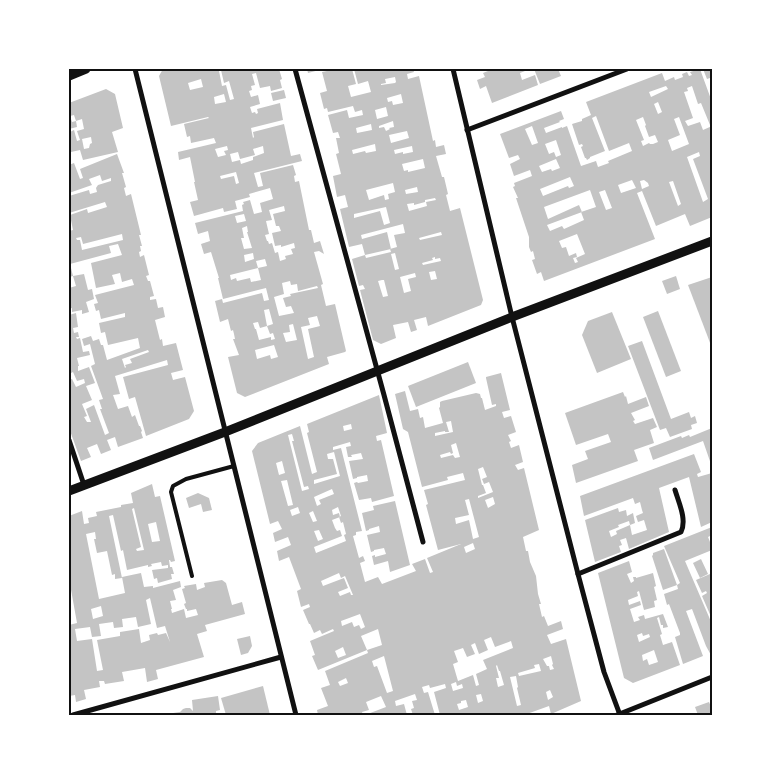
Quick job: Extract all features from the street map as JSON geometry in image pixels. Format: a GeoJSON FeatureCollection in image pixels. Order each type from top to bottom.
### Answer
{"type":"FeatureCollection","features":[{"type":"Feature","properties":{"kind":"street"},"geometry":{"type":"LineString","coordinates":[[69,76],[86,69]]}},
{"type":"Feature","properties":{"kind":"street"},"geometry":{"type":"LineString","coordinates":[[135,69],[296,715]]}},
{"type":"Feature","properties":{"kind":"street"},"geometry":{"type":"LineString","coordinates":[[295,69],[423,542]]}},
{"type":"Feature","properties":{"kind":"street"},"geometry":{"type":"LineString","coordinates":[[453,69],[512,317],[578,574],[604,672],[619,715],[712,677]]}},
{"type":"Feature","properties":{"kind":"street"},"geometry":{"type":"LineString","coordinates":[[467,130],[627,69]]}},
{"type":"Feature","properties":{"kind":"street"},"geometry":{"type":"LineString","coordinates":[[69,491],[225,432],[512,317],[712,241]]}},
{"type":"Feature","properties":{"kind":"street"},"geometry":{"type":"LineString","coordinates":[[69,440],[84,486]]}},
{"type":"Feature","properties":{"kind":"street"},"geometry":{"type":"LineString","coordinates":[[578,574],[681,532],[683,528],[682,516],[675,490]]}},
{"type":"Feature","properties":{"kind":"street"},"geometry":{"type":"LineString","coordinates":[[73,715],[281,657]]}},
{"type":"Feature","properties":{"kind":"lane"},"geometry":{"type":"LineString","coordinates":[[192,576],[171,492],[173,486],[186,479],[234,466]]}},
{"type":"Feature","properties":{"kind":"building"},"geometry":{"type":"Polygon","coordinates":[[[163,69],[279,69],[282,88],[271,91],[270,86],[260,88],[256,73],[252,74],[255,85],[251,86],[252,90],[249,91],[251,97],[258,95],[260,104],[250,107],[252,113],[255,112],[256,114],[258,113],[257,109],[280,103],[283,120],[251,128],[253,138],[253,132],[284,124],[291,156],[300,154],[302,161],[254,173],[258,187],[263,186],[260,173],[293,165],[296,175],[294,176],[295,182],[299,181],[309,230],[311,230],[314,243],[320,241],[324,254],[319,251],[314,252],[323,284],[321,285],[326,306],[335,304],[346,351],[327,357],[329,364],[245,397],[237,393],[228,357],[239,355],[233,339],[235,339],[234,334],[233,330],[231,331],[228,319],[220,322],[215,301],[222,299],[223,303],[262,293],[264,301],[269,300],[266,288],[223,299],[211,252],[204,254],[201,244],[210,241],[208,231],[198,234],[195,223],[243,211],[243,202],[250,200],[254,214],[262,212],[260,203],[273,199],[270,188],[249,194],[250,197],[235,201],[237,209],[224,212],[223,208],[194,216],[190,202],[198,200],[190,157],[179,160],[178,152],[216,143],[214,138],[191,143],[190,136],[187,137],[184,124],[208,117],[171,126],[159,76],[163,69]],[[221,70],[219,71],[222,86],[226,85],[230,100],[234,99],[229,81],[224,83],[221,70]],[[201,79],[188,83],[190,90],[203,87],[201,79]],[[224,94],[214,97],[215,104],[226,102],[224,94]],[[227,146],[215,149],[218,157],[226,155],[224,151],[228,150],[227,146]],[[263,146],[253,149],[255,155],[240,159],[238,152],[230,154],[232,162],[240,160],[241,164],[253,160],[253,157],[264,153],[263,146]],[[236,172],[220,176],[221,179],[234,176],[236,184],[239,183],[236,172]],[[284,206],[269,210],[272,220],[266,221],[269,234],[265,235],[267,241],[269,244],[272,243],[275,253],[278,252],[280,261],[286,259],[285,256],[293,254],[291,249],[295,248],[294,243],[281,247],[281,245],[275,246],[272,233],[281,231],[279,226],[276,226],[273,214],[285,211],[284,206]],[[244,214],[235,216],[237,223],[246,221],[244,214]],[[247,226],[242,228],[244,238],[241,238],[244,249],[252,248],[247,226]],[[253,253],[244,255],[245,262],[254,259],[253,253]],[[265,259],[256,261],[258,268],[267,266],[265,259]],[[258,268],[230,275],[231,280],[236,278],[237,281],[250,278],[251,282],[261,280],[258,268]],[[290,281],[282,283],[284,294],[274,297],[279,316],[294,313],[291,306],[286,307],[283,298],[291,296],[290,294],[318,288],[317,286],[298,291],[297,284],[291,285],[290,281]],[[269,309],[264,310],[267,326],[273,324],[269,309]],[[317,316],[308,318],[310,325],[301,327],[308,359],[314,357],[308,329],[320,326],[317,316]],[[258,322],[253,323],[259,340],[271,337],[271,340],[275,339],[273,333],[270,334],[267,326],[260,328],[258,322]],[[293,324],[289,325],[290,332],[283,333],[286,342],[297,340],[293,324]],[[274,345],[255,350],[257,359],[270,355],[271,359],[278,357],[274,345]]]}},
{"type":"Feature","properties":{"kind":"building"},"geometry":{"type":"Polygon","coordinates":[[[307,69],[323,69],[308,73],[307,69]]]}},
{"type":"Feature","properties":{"kind":"building"},"geometry":{"type":"Polygon","coordinates":[[[352,69],[356,84],[348,86],[351,97],[371,92],[368,81],[358,84],[354,69],[368,69],[369,71],[413,69],[414,72],[407,74],[408,79],[419,76],[433,141],[435,140],[436,147],[444,145],[446,154],[436,156],[442,177],[444,177],[450,211],[460,208],[483,300],[481,305],[428,326],[426,317],[414,320],[417,330],[411,332],[408,322],[393,325],[396,338],[381,344],[373,340],[360,290],[365,289],[363,285],[359,286],[352,259],[365,255],[362,244],[349,247],[340,209],[348,207],[345,195],[337,197],[333,176],[341,174],[336,154],[339,153],[336,138],[340,138],[338,132],[333,133],[328,115],[347,110],[349,118],[363,115],[362,110],[355,112],[353,106],[328,112],[327,108],[324,109],[320,93],[327,91],[322,72],[352,69]],[[395,77],[385,79],[386,83],[381,84],[395,83],[395,77]],[[401,94],[387,98],[388,102],[392,101],[393,105],[403,103],[401,94]],[[386,107],[375,110],[377,119],[388,116],[386,107]],[[393,121],[379,126],[379,128],[384,127],[386,131],[394,127],[393,121]],[[371,124],[356,128],[357,133],[372,130],[371,124]],[[407,131],[389,135],[391,143],[409,138],[407,131]],[[375,144],[352,150],[353,154],[365,151],[366,153],[376,151],[375,144]],[[412,146],[394,150],[395,154],[403,152],[403,154],[413,152],[412,146]],[[423,159],[402,164],[404,171],[408,170],[408,172],[425,168],[423,159]],[[393,183],[366,190],[369,200],[384,195],[385,200],[389,199],[388,194],[395,192],[393,183]],[[417,187],[405,190],[406,194],[418,192],[417,187]],[[435,198],[425,200],[425,202],[414,205],[414,203],[407,204],[409,211],[427,206],[426,202],[436,200],[435,198]],[[386,207],[354,214],[354,218],[380,211],[384,225],[390,223],[386,207]],[[403,224],[361,235],[362,239],[387,232],[391,249],[397,247],[394,235],[405,233],[403,224]],[[441,232],[419,238],[420,240],[442,235],[441,232]],[[390,249],[365,255],[366,258],[391,252],[390,249]],[[395,253],[391,254],[395,270],[399,269],[395,253]],[[435,257],[432,258],[433,260],[422,263],[423,265],[441,261],[440,258],[435,259],[435,257]],[[435,271],[429,272],[431,280],[437,279],[435,271]],[[415,273],[400,277],[404,293],[411,291],[408,279],[416,277],[415,273]],[[384,280],[378,281],[383,297],[388,296],[384,280]]]}},
{"type":"Feature","properties":{"kind":"building"},"geometry":{"type":"Polygon","coordinates":[[[493,69],[530,69],[520,73],[522,80],[535,75],[538,85],[492,103],[486,86],[480,89],[477,80],[485,77],[483,73],[493,69]]]}},
{"type":"Feature","properties":{"kind":"building"},"geometry":{"type":"Polygon","coordinates":[[[534,69],[558,69],[561,76],[540,84],[534,69]]]}},
{"type":"Feature","properties":{"kind":"building"},"geometry":{"type":"Polygon","coordinates":[[[700,69],[712,102],[712,124],[710,125],[701,103],[698,104],[692,86],[687,88],[688,91],[684,92],[693,118],[685,121],[688,126],[700,122],[703,130],[712,126],[712,217],[690,226],[685,214],[656,226],[642,191],[637,193],[655,239],[544,281],[541,272],[537,274],[532,260],[535,259],[533,251],[531,252],[529,247],[529,237],[513,187],[515,186],[514,183],[532,176],[530,170],[514,176],[510,164],[520,159],[518,155],[509,158],[500,134],[561,111],[564,119],[544,128],[546,133],[567,126],[581,166],[596,161],[598,167],[632,151],[629,143],[609,151],[596,116],[592,118],[605,151],[587,160],[585,158],[581,147],[583,146],[582,144],[579,145],[572,124],[582,121],[582,119],[591,115],[586,102],[662,73],[665,81],[674,77],[675,80],[683,77],[682,74],[687,72],[689,76],[692,75],[690,72],[700,69]],[[666,86],[649,92],[651,97],[668,89],[666,86]],[[658,102],[654,104],[658,114],[662,112],[658,102]],[[643,117],[636,120],[644,140],[641,141],[643,146],[658,142],[655,135],[649,137],[643,117]],[[679,117],[674,119],[680,135],[668,140],[672,151],[689,144],[679,117]],[[532,126],[525,129],[532,145],[538,143],[532,126]],[[556,140],[545,144],[549,154],[554,152],[556,157],[561,155],[556,140]],[[699,152],[687,157],[703,202],[708,199],[693,159],[700,156],[699,152]],[[556,159],[539,166],[542,172],[551,169],[552,171],[560,168],[556,159]],[[570,177],[540,189],[543,196],[568,186],[569,188],[574,186],[570,177]],[[632,180],[618,185],[621,193],[636,188],[632,180]],[[644,180],[640,181],[642,189],[649,186],[644,180]],[[673,181],[669,182],[678,206],[681,204],[673,181]],[[590,190],[544,207],[548,219],[579,205],[582,212],[596,207],[590,190]],[[605,190],[599,192],[606,210],[612,208],[605,190]],[[581,212],[547,225],[550,231],[562,226],[564,229],[584,220],[581,212]],[[577,234],[559,241],[562,248],[566,247],[569,256],[576,253],[577,257],[573,258],[575,263],[578,262],[576,258],[585,254],[577,234]]]}},
{"type":"Feature","properties":{"kind":"building"},"geometry":{"type":"Polygon","coordinates":[[[703,69],[712,69],[712,85],[710,78],[707,79],[703,69]]]}},
{"type":"Feature","properties":{"kind":"building"},"geometry":{"type":"Polygon","coordinates":[[[106,89],[115,94],[123,128],[112,132],[118,152],[83,160],[80,150],[71,152],[69,146],[69,129],[69,103],[106,89]],[[74,115],[70,116],[72,122],[76,121],[74,115]],[[82,119],[76,121],[77,127],[69,129],[70,132],[74,130],[77,141],[80,140],[77,131],[84,129],[82,119]],[[91,137],[82,139],[84,149],[89,148],[92,143],[91,137]]]}},
{"type":"Feature","properties":{"kind":"building"},"geometry":{"type":"Polygon","coordinates":[[[284,90],[286,98],[273,101],[271,93],[284,90]]]}},
{"type":"Feature","properties":{"kind":"building"},"geometry":{"type":"Polygon","coordinates":[[[117,154],[124,173],[122,173],[126,187],[124,188],[126,196],[131,194],[141,235],[139,235],[142,246],[140,246],[140,257],[144,255],[149,275],[146,276],[148,281],[150,281],[154,296],[150,297],[150,300],[156,299],[158,308],[163,307],[165,317],[155,320],[160,340],[162,339],[163,346],[176,343],[183,370],[171,373],[173,380],[185,377],[194,411],[189,419],[146,436],[135,397],[129,399],[123,377],[168,365],[167,360],[115,376],[120,394],[113,395],[118,409],[128,406],[132,417],[135,415],[143,438],[118,447],[115,437],[107,440],[111,450],[101,454],[97,444],[87,448],[91,457],[81,461],[69,428],[69,380],[72,379],[76,387],[85,383],[84,379],[77,381],[73,372],[69,374],[69,315],[76,313],[78,327],[73,328],[74,333],[78,332],[79,337],[76,337],[77,339],[80,338],[83,352],[89,351],[90,355],[77,358],[78,371],[89,367],[95,383],[86,386],[92,400],[82,404],[87,416],[84,417],[87,422],[91,422],[86,409],[94,405],[105,435],[109,433],[100,409],[102,409],[99,400],[103,399],[91,366],[95,364],[90,344],[84,346],[82,339],[91,336],[93,341],[99,339],[101,345],[103,345],[107,360],[140,348],[138,338],[108,345],[105,332],[101,333],[99,323],[125,317],[125,313],[101,319],[99,310],[96,311],[94,304],[98,303],[95,295],[134,285],[132,279],[122,282],[120,273],[112,275],[115,284],[96,288],[91,263],[122,255],[118,244],[109,246],[111,253],[70,264],[73,276],[69,277],[69,231],[73,230],[70,215],[87,209],[88,213],[107,207],[105,202],[69,213],[69,196],[89,190],[90,194],[97,192],[96,188],[98,185],[111,181],[111,178],[102,181],[100,175],[89,179],[92,185],[69,193],[69,165],[74,163],[80,179],[83,178],[80,169],[117,154]],[[122,234],[83,244],[81,237],[76,238],[80,240],[82,250],[123,240],[122,234]],[[148,350],[122,359],[125,368],[125,365],[132,363],[130,359],[149,352],[148,350]]]}},
{"type":"Feature","properties":{"kind":"building"},"geometry":{"type":"Polygon","coordinates":[[[84,274],[88,290],[92,289],[94,299],[86,302],[89,312],[82,314],[82,310],[72,312],[72,308],[69,309],[69,288],[76,286],[73,276],[84,274]]]}},
{"type":"Feature","properties":{"kind":"building"},"geometry":{"type":"Polygon","coordinates":[[[676,276],[680,289],[667,294],[662,281],[676,276]]]}},
{"type":"Feature","properties":{"kind":"building"},"geometry":{"type":"Polygon","coordinates":[[[712,277],[712,348],[688,285],[712,277]]]}},
{"type":"Feature","properties":{"kind":"building"},"geometry":{"type":"Polygon","coordinates":[[[658,311],[681,371],[666,377],[643,317],[658,311]]]}},
{"type":"Feature","properties":{"kind":"building"},"geometry":{"type":"Polygon","coordinates":[[[612,312],[631,359],[597,373],[582,335],[588,321],[612,312]]]}},
{"type":"Feature","properties":{"kind":"building"},"geometry":{"type":"Polygon","coordinates":[[[642,341],[671,419],[689,412],[691,418],[695,416],[697,423],[691,425],[692,429],[670,437],[666,428],[660,430],[628,346],[642,341]]]}},
{"type":"Feature","properties":{"kind":"building"},"geometry":{"type":"Polygon","coordinates":[[[468,362],[476,383],[416,407],[408,386],[468,362]]]}},
{"type":"Feature","properties":{"kind":"building"},"geometry":{"type":"Polygon","coordinates":[[[501,373],[510,410],[502,412],[504,418],[511,416],[516,432],[508,435],[511,441],[509,442],[511,448],[519,445],[523,462],[515,465],[518,470],[524,468],[539,530],[523,537],[526,551],[528,551],[536,576],[542,617],[544,616],[548,626],[561,621],[563,629],[547,635],[551,644],[566,639],[581,701],[551,714],[549,706],[524,715],[440,715],[434,692],[446,688],[445,684],[430,688],[429,685],[422,687],[424,693],[428,692],[435,715],[413,715],[411,709],[414,708],[412,701],[417,700],[415,694],[395,701],[396,706],[404,704],[407,715],[365,715],[386,707],[381,696],[366,702],[369,710],[362,712],[363,715],[318,715],[317,710],[328,706],[321,688],[330,685],[325,671],[368,653],[367,650],[318,670],[312,656],[315,655],[310,641],[334,631],[333,629],[322,634],[320,630],[314,633],[303,610],[310,607],[309,604],[301,607],[297,591],[301,589],[289,557],[279,561],[277,551],[291,545],[288,537],[275,542],[273,533],[282,529],[278,521],[270,524],[252,451],[258,443],[300,426],[312,474],[317,472],[307,433],[309,432],[307,424],[379,395],[387,433],[376,436],[377,441],[381,440],[394,496],[372,502],[371,498],[359,500],[354,483],[368,481],[367,475],[353,479],[349,461],[363,459],[361,453],[348,457],[346,447],[351,446],[350,442],[333,447],[333,450],[341,448],[362,531],[356,532],[356,535],[353,536],[359,558],[363,556],[365,561],[360,563],[365,582],[378,577],[382,584],[416,571],[412,564],[425,559],[430,573],[433,572],[427,558],[461,544],[438,550],[424,490],[465,480],[463,473],[447,477],[448,480],[422,487],[408,432],[403,429],[395,394],[405,391],[410,411],[418,409],[420,418],[423,417],[425,428],[443,423],[439,408],[442,401],[476,393],[480,394],[485,410],[496,406],[496,404],[492,405],[486,377],[501,373]],[[451,421],[446,422],[449,432],[435,433],[435,436],[453,432],[451,421]],[[351,424],[343,426],[344,431],[352,429],[351,424]],[[292,434],[288,435],[302,491],[309,489],[308,486],[304,487],[292,441],[294,441],[292,434]],[[456,443],[451,445],[453,453],[451,454],[450,452],[440,455],[441,458],[453,455],[455,458],[460,457],[456,443]],[[334,452],[327,454],[328,459],[333,459],[337,474],[314,480],[314,484],[340,476],[334,452]],[[282,461],[276,463],[279,475],[285,473],[282,461]],[[483,467],[478,469],[486,493],[478,496],[478,498],[493,492],[489,482],[484,484],[482,479],[487,477],[483,467]],[[287,480],[281,481],[288,506],[293,505],[287,480]],[[332,489],[314,497],[317,506],[321,504],[319,500],[334,494],[332,489]],[[493,497],[485,500],[488,508],[495,504],[493,497]],[[469,499],[465,500],[469,515],[455,518],[456,524],[469,520],[473,539],[479,537],[469,499]],[[298,507],[290,510],[292,516],[300,513],[298,507]],[[338,507],[332,510],[333,515],[339,513],[341,516],[338,507]],[[313,511],[309,513],[313,522],[317,521],[313,511]],[[339,517],[332,520],[335,528],[337,531],[340,530],[342,536],[314,547],[316,553],[346,541],[343,522],[341,523],[339,517]],[[319,530],[314,531],[318,541],[323,539],[319,530]],[[473,543],[464,547],[466,553],[475,549],[473,543]],[[339,573],[321,581],[323,586],[344,578],[348,588],[338,592],[340,596],[350,592],[353,595],[345,576],[341,578],[339,573]],[[360,614],[341,621],[342,626],[352,622],[354,627],[359,625],[361,629],[365,627],[360,614]],[[378,629],[361,636],[367,650],[382,645],[378,629]],[[491,637],[484,640],[488,650],[479,654],[475,643],[471,645],[475,654],[467,657],[463,648],[454,651],[458,662],[453,664],[458,681],[473,675],[476,686],[479,685],[476,674],[487,669],[483,660],[513,648],[511,641],[495,647],[491,637]],[[343,647],[335,651],[338,658],[346,655],[343,647]],[[384,656],[372,661],[374,667],[377,666],[387,693],[393,691],[384,656]],[[551,656],[543,659],[547,666],[549,666],[550,670],[554,669],[551,656]],[[539,664],[534,665],[535,668],[518,673],[519,676],[541,671],[539,664]],[[497,665],[499,678],[496,678],[498,687],[504,685],[497,665]],[[516,676],[510,677],[517,706],[521,705],[516,676]],[[346,678],[338,682],[340,686],[348,683],[346,678]],[[456,682],[451,684],[453,691],[463,688],[462,684],[457,686],[456,682]],[[550,690],[546,692],[548,700],[553,697],[550,690]],[[481,694],[476,695],[478,703],[483,701],[481,694]],[[466,700],[457,704],[459,710],[468,707],[466,700]]]}},
{"type":"Feature","properties":{"kind":"building"},"geometry":{"type":"Polygon","coordinates":[[[623,392],[628,404],[646,397],[649,406],[631,413],[635,424],[653,418],[657,427],[650,430],[654,443],[634,450],[638,461],[576,483],[572,465],[588,459],[585,451],[611,442],[608,434],[576,445],[565,413],[623,392]]]}},
{"type":"Feature","properties":{"kind":"building"},"geometry":{"type":"Polygon","coordinates":[[[712,428],[712,467],[703,441],[653,460],[649,448],[681,436],[682,438],[689,435],[690,437],[712,428]]]}},
{"type":"Feature","properties":{"kind":"building"},"geometry":{"type":"Polygon","coordinates":[[[694,454],[701,472],[697,474],[698,477],[712,473],[712,522],[701,527],[689,477],[659,488],[669,532],[629,549],[626,538],[620,540],[622,545],[619,546],[621,552],[595,562],[585,520],[618,508],[619,512],[626,510],[627,516],[633,513],[635,523],[630,525],[632,535],[647,530],[644,520],[638,522],[636,516],[643,513],[640,502],[635,504],[633,498],[584,516],[580,496],[694,454]],[[629,521],[618,525],[619,527],[609,531],[611,537],[617,534],[616,531],[630,525],[629,521]]]}},
{"type":"Feature","properties":{"kind":"building"},"geometry":{"type":"Polygon","coordinates":[[[152,484],[155,497],[160,496],[175,561],[171,562],[169,560],[174,574],[171,574],[172,579],[158,583],[157,578],[154,579],[152,570],[168,568],[168,565],[162,566],[161,562],[151,564],[152,566],[148,567],[148,565],[127,570],[113,515],[109,516],[122,578],[115,579],[115,574],[112,575],[107,551],[97,553],[94,539],[96,539],[95,532],[86,534],[99,599],[125,593],[122,577],[141,573],[144,587],[153,586],[153,588],[180,581],[181,587],[173,590],[176,600],[170,601],[171,609],[172,613],[184,609],[186,618],[198,615],[196,609],[187,611],[186,609],[182,589],[185,588],[184,586],[196,584],[197,590],[205,587],[204,583],[222,580],[226,583],[232,605],[242,602],[245,614],[205,625],[207,631],[197,634],[204,657],[156,670],[158,679],[147,682],[145,668],[122,672],[124,681],[105,684],[104,681],[99,681],[100,687],[84,690],[86,699],[76,702],[75,695],[69,696],[69,625],[77,623],[69,584],[69,516],[82,511],[84,524],[89,523],[88,518],[97,516],[96,512],[133,503],[131,493],[152,484]],[[134,508],[132,509],[141,547],[136,549],[137,551],[144,550],[134,508]],[[156,522],[148,524],[152,542],[160,541],[156,522]],[[150,598],[146,600],[151,624],[138,627],[136,617],[122,619],[123,627],[114,628],[113,622],[99,624],[101,636],[92,637],[90,627],[75,629],[77,641],[92,639],[97,671],[103,670],[97,640],[120,636],[120,632],[139,629],[141,643],[150,640],[149,635],[157,633],[158,635],[166,633],[170,642],[165,626],[157,628],[150,598]],[[101,606],[91,609],[93,619],[103,616],[101,606]]]}},
{"type":"Feature","properties":{"kind":"building"},"geometry":{"type":"Polygon","coordinates":[[[198,493],[209,498],[212,510],[203,512],[201,504],[189,508],[186,498],[198,493]]]}},
{"type":"Feature","properties":{"kind":"building"},"geometry":{"type":"Polygon","coordinates":[[[395,501],[410,565],[390,572],[388,561],[374,565],[372,556],[386,554],[384,548],[371,552],[367,535],[380,532],[379,526],[366,531],[362,513],[374,510],[373,506],[395,501]]]}},
{"type":"Feature","properties":{"kind":"building"},"geometry":{"type":"Polygon","coordinates":[[[712,527],[712,535],[708,537],[712,550],[685,561],[712,624],[712,657],[692,609],[686,611],[703,656],[683,664],[675,637],[680,635],[680,633],[664,594],[678,589],[677,585],[680,583],[664,546],[712,527]]]}},
{"type":"Feature","properties":{"kind":"building"},"geometry":{"type":"Polygon","coordinates":[[[664,549],[677,585],[663,590],[652,556],[653,553],[664,549]]]}},
{"type":"Feature","properties":{"kind":"building"},"geometry":{"type":"Polygon","coordinates":[[[701,559],[708,574],[700,578],[693,563],[701,559]]]}},
{"type":"Feature","properties":{"kind":"building"},"geometry":{"type":"Polygon","coordinates":[[[629,561],[632,572],[627,574],[631,583],[634,581],[633,577],[636,578],[653,573],[657,600],[654,601],[655,607],[644,610],[639,591],[637,592],[638,596],[628,600],[629,605],[640,601],[641,605],[630,609],[634,622],[640,620],[638,617],[644,615],[645,619],[663,614],[668,627],[663,628],[659,617],[657,618],[663,645],[672,642],[680,665],[633,683],[624,678],[598,573],[629,561]],[[642,633],[637,635],[639,642],[650,637],[649,634],[643,636],[642,633]],[[654,650],[642,655],[643,661],[647,659],[649,665],[658,662],[654,650]]]}},
{"type":"Feature","properties":{"kind":"building"},"geometry":{"type":"Polygon","coordinates":[[[710,574],[712,578],[712,619],[702,596],[707,593],[706,591],[702,593],[696,580],[710,574]]]}},
{"type":"Feature","properties":{"kind":"building"},"geometry":{"type":"Polygon","coordinates":[[[250,636],[252,646],[248,653],[241,655],[237,639],[250,636]]]}},
{"type":"Feature","properties":{"kind":"building"},"geometry":{"type":"Polygon","coordinates":[[[263,686],[270,715],[226,715],[221,698],[263,686]]]}},
{"type":"Feature","properties":{"kind":"building"},"geometry":{"type":"Polygon","coordinates":[[[218,696],[220,710],[216,711],[216,715],[166,714],[180,712],[186,708],[190,708],[193,711],[192,700],[218,696]]]}},
{"type":"Feature","properties":{"kind":"building"},"geometry":{"type":"Polygon","coordinates":[[[709,702],[712,715],[698,715],[695,707],[709,702]]]}}]}
